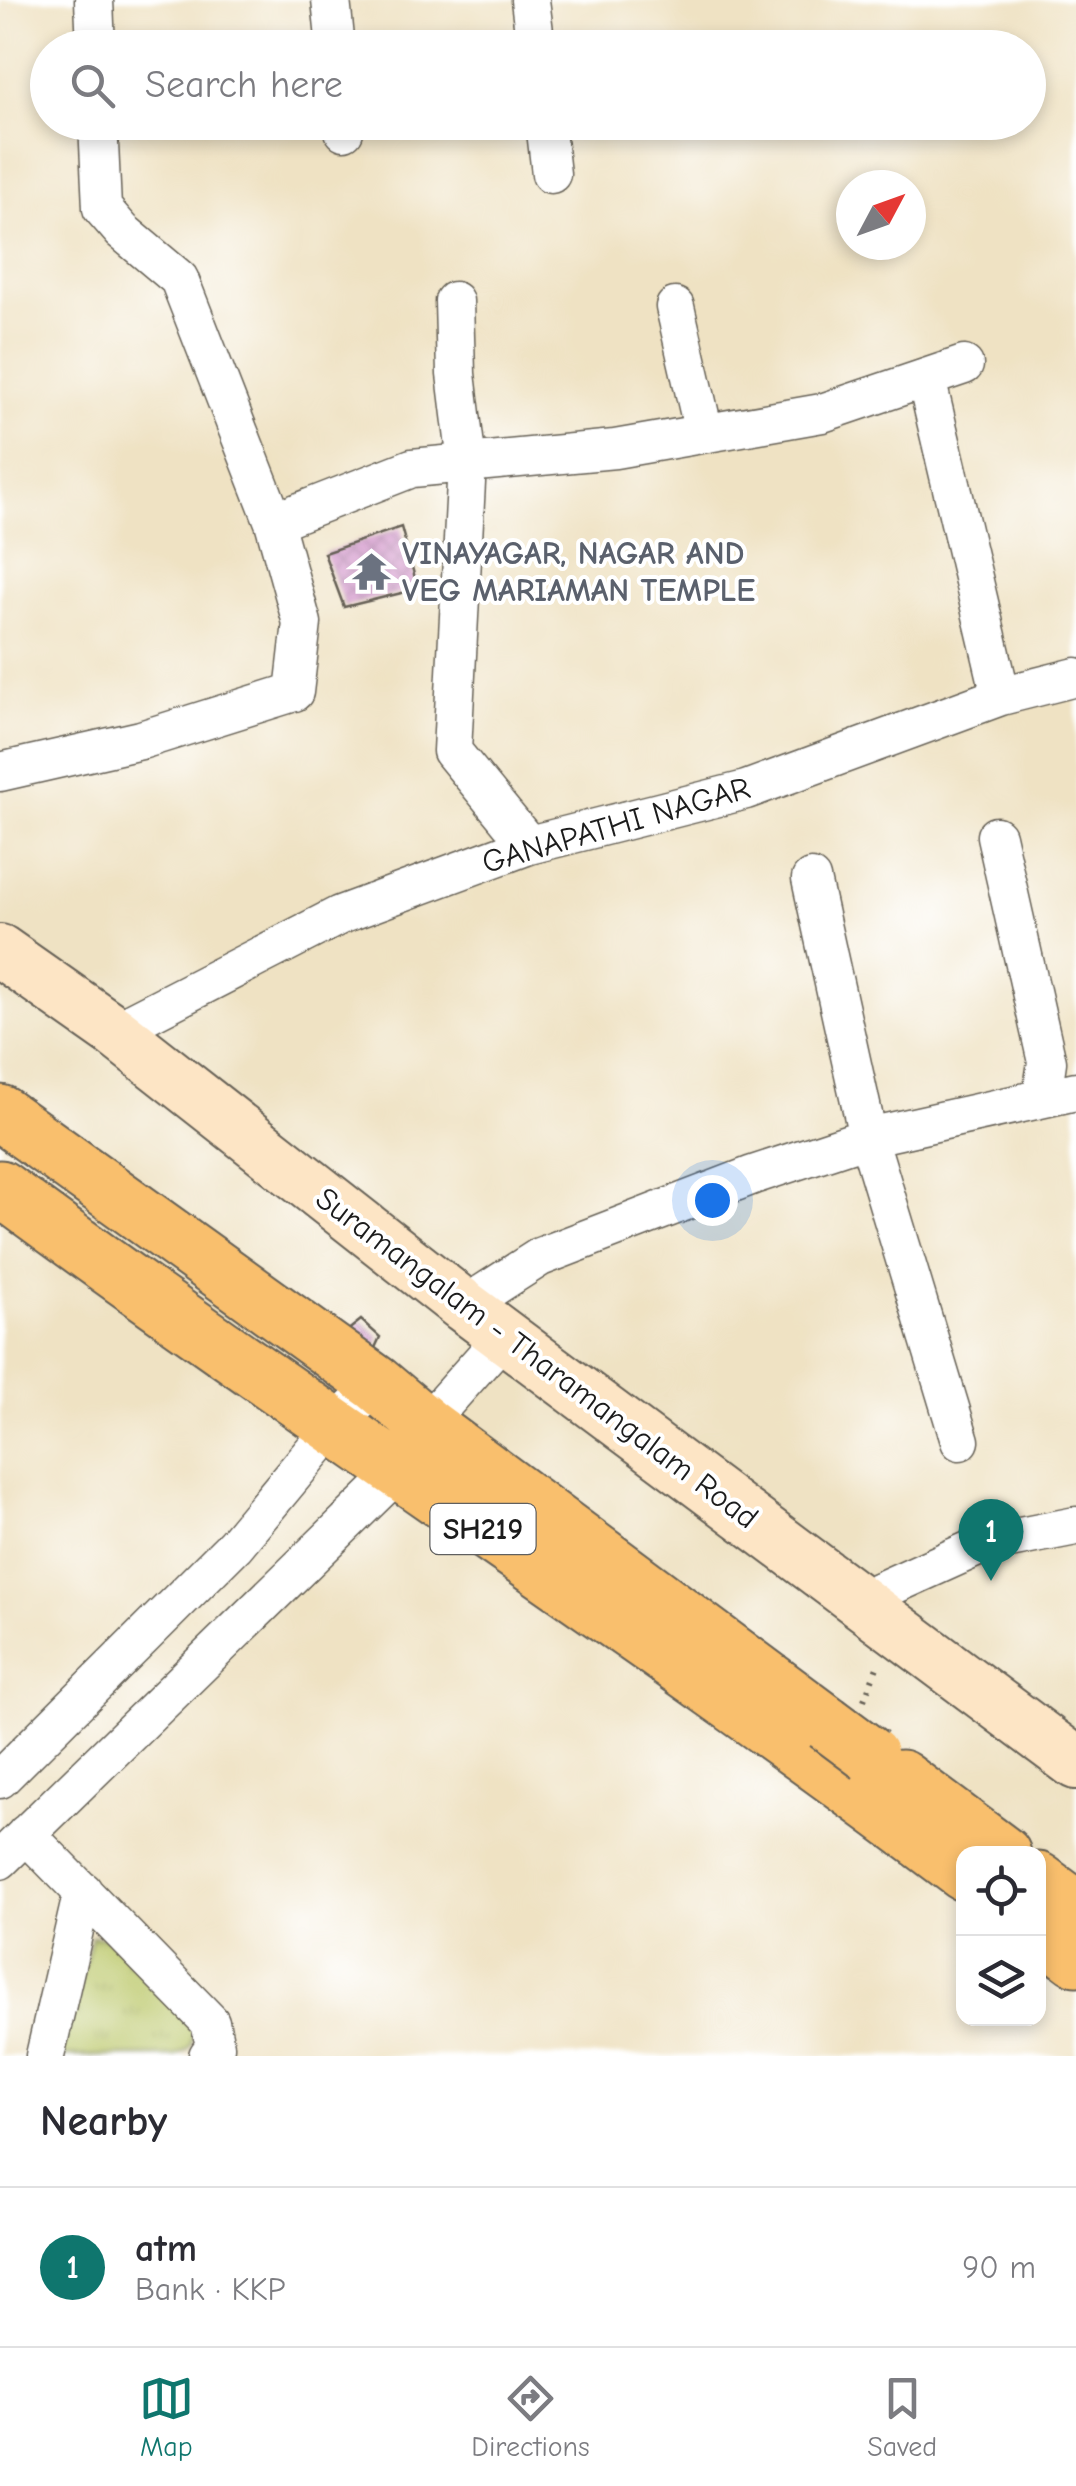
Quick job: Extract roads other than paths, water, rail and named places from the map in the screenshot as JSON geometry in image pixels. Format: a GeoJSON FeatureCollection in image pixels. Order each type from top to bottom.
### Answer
{"type":"FeatureCollection","features":[{"type":"Feature","properties":{"kind":"main road","name":"Suramangalam - Tharamangalam Road"},"geometry":{"type":"LineString","coordinates":[[0,951],[114,1031],[484,1321],[1076,1763]]}},
{"type":"Feature","properties":{"kind":"main road"},"geometry":{"type":"LineString","coordinates":[[0,1113],[376,1384],[413,1448],[827,1724],[992,1846]]}},
{"type":"Feature","properties":{"kind":"main road","name":"SH219"},"geometry":{"type":"LineString","coordinates":[[0,1188],[334,1426],[413,1448],[956,1867]]}},
{"type":"Feature","properties":{"kind":"main road"},"geometry":{"type":"LineString","coordinates":[[1046,1886],[1076,1908]]}},
{"type":"Feature","properties":{"kind":"main road"},"geometry":{"type":"LineString","coordinates":[[1046,1935],[1076,1958]]}},
{"type":"Feature","properties":{"kind":"street"},"geometry":{"type":"LineString","coordinates":[[94,0],[95,30]]}},
{"type":"Feature","properties":{"kind":"street"},"geometry":{"type":"LineString","coordinates":[[331,0],[334,30]]}},
{"type":"Feature","properties":{"kind":"street"},"geometry":{"type":"LineString","coordinates":[[530,0],[534,30]]}},
{"type":"Feature","properties":{"kind":"street"},"geometry":{"type":"LineString","coordinates":[[0,772],[141,740],[294,692],[302,623],[274,522],[178,279],[122,231],[102,208],[99,140]]}},
{"type":"Feature","properties":{"kind":"street"},"geometry":{"type":"LineString","coordinates":[[547,140],[551,174]]}},
{"type":"Feature","properties":{"kind":"street"},"geometry":{"type":"LineString","coordinates":[[454,301],[456,374],[467,463],[452,751],[528,845]]}},
{"type":"Feature","properties":{"kind":"street"},"geometry":{"type":"LineString","coordinates":[[674,306],[704,434]]}},
{"type":"Feature","properties":{"kind":"street"},"geometry":{"type":"LineString","coordinates":[[274,522],[412,468],[615,449],[822,413],[964,365]]}},
{"type":"Feature","properties":{"kind":"street"},"geometry":{"type":"LineString","coordinates":[[926,378],[1001,696]]}},
{"type":"Feature","properties":{"kind":"street","name":"GANAPATHI NAGAR"},"geometry":{"type":"LineString","coordinates":[[114,1031],[340,915],[528,845],[746,790],[1001,696],[1076,677]]}},
{"type":"Feature","properties":{"kind":"street"},"geometry":{"type":"LineString","coordinates":[[208,2056],[214,2046],[210,2022],[83,1892],[13,1847],[413,1448],[484,1321],[540,1257],[754,1175],[868,1137],[1059,1093],[1047,1062],[996,836]]}},
{"type":"Feature","properties":{"kind":"street"},"geometry":{"type":"LineString","coordinates":[[810,879],[868,1137],[960,1441]]}},
{"type":"Feature","properties":{"kind":"street"},"geometry":{"type":"LineString","coordinates":[[0,1779],[235,1545],[334,1426],[376,1384]]}},
{"type":"Feature","properties":{"kind":"street"},"geometry":{"type":"LineString","coordinates":[[858,1601],[984,1544],[1076,1526]]}},
{"type":"Feature","properties":{"kind":"street"},"geometry":{"type":"LineString","coordinates":[[45,2056],[83,1892]]}},
{"type":"Feature","properties":{"kind":"place","name":"VINAYAGAR, NAGAR AND VEG MARIAMAN TEMPLE"},"geometry":{"type":"Point","coordinates":[372,571]}},
{"type":"Feature","properties":{"kind":"place","name":"atm"},"geometry":{"type":"Point","coordinates":[991,1581]}}]}
